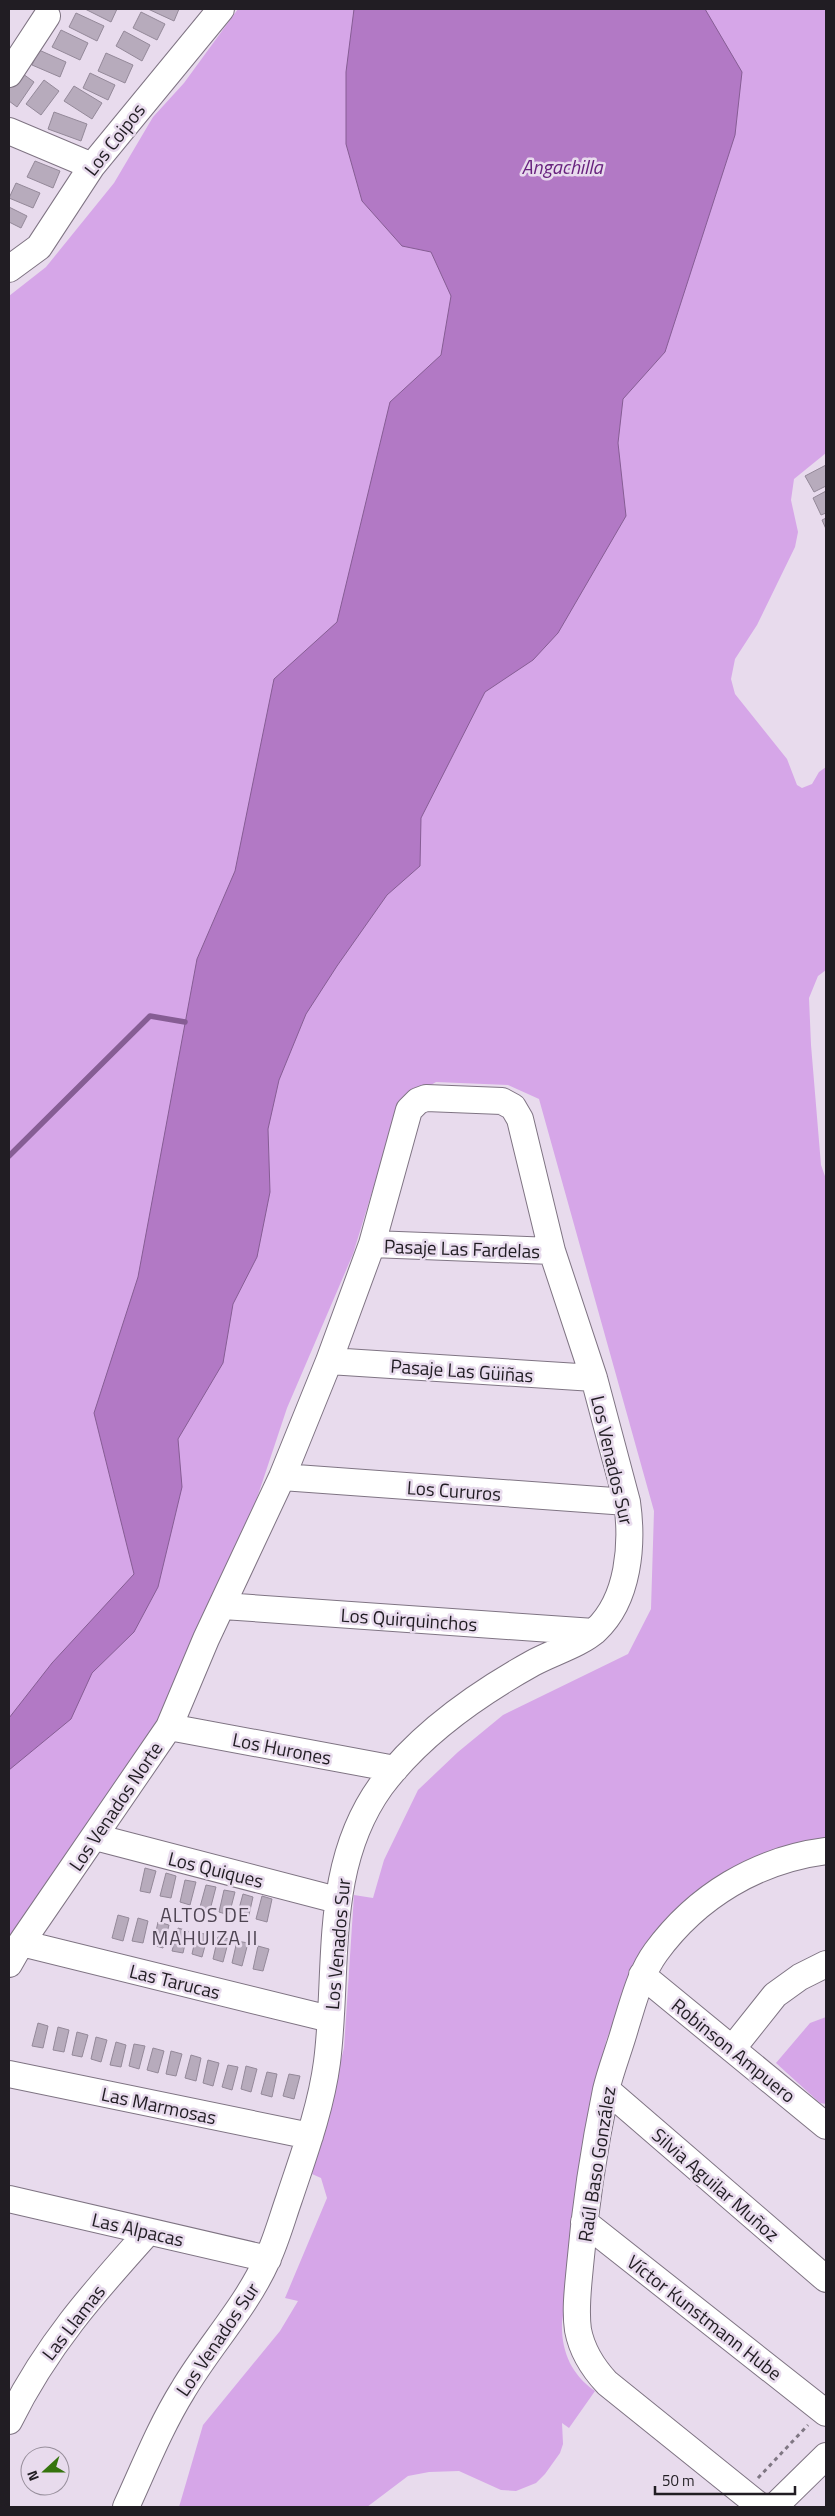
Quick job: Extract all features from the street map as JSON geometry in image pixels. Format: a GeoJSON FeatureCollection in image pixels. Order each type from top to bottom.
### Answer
{"type":"FeatureCollection","features":[{"type":"Feature","properties":{"kind":"street","name":"Los Coipos"},"geometry":{"type":"LineString","coordinates":[[9,269],[39,247],[92,166],[221,9]]}},
{"type":"Feature","properties":{"kind":"street"},"geometry":{"type":"LineString","coordinates":[[9,74],[47,16]]}},
{"type":"Feature","properties":{"kind":"street"},"geometry":{"type":"LineString","coordinates":[[9,131],[92,166]]}},
{"type":"Feature","properties":{"kind":"street","name":"Los Venados Sur"},"geometry":{"type":"LineString","coordinates":[[126,2507],[166,2418],[184,2388],[254,2285],[268,2260],[310,2136],[327,2064],[337,1900],[341,1875],[357,1828],[368,1807],[395,1769],[437,1730],[483,1694],[536,1662],[594,1632],[614,1602],[628,1564],[630,1543],[627,1502],[594,1378],[552,1251],[520,1119],[513,1107],[496,1099],[426,1098],[412,1105],[406,1115],[372,1244],[329,1362],[282,1478],[206,1639]]}},
{"type":"Feature","properties":{"kind":"street","name":"Pasaje Las Fardelas"},"geometry":{"type":"LineString","coordinates":[[372,1244],[552,1251]]}},
{"type":"Feature","properties":{"kind":"street","name":"Pasaje Las Güiñas"},"geometry":{"type":"LineString","coordinates":[[329,1362],[594,1378]]}},
{"type":"Feature","properties":{"kind":"street","name":"Los Cururos"},"geometry":{"type":"LineString","coordinates":[[282,1478],[627,1502]]}},
{"type":"Feature","properties":{"kind":"street","name":"Los Quirquinchos"},"geometry":{"type":"LineString","coordinates":[[223,1606],[594,1632]]}},
{"type":"Feature","properties":{"kind":"street","name":"Los Venados Norte"},"geometry":{"type":"LineString","coordinates":[[15,1953],[169,1727],[206,1639]]}},
{"type":"Feature","properties":{"kind":"street","name":"Los Hurones"},"geometry":{"type":"LineString","coordinates":[[169,1727],[395,1769]]}},
{"type":"Feature","properties":{"kind":"street","name":"Los Quiques"},"geometry":{"type":"LineString","coordinates":[[95,1837],[337,1900]]}},
{"type":"Feature","properties":{"kind":"street","name":"Raúl Baso González"},"geometry":{"type":"LineString","coordinates":[[753,2501],[607,2383],[589,2360],[581,2340],[577,2318],[584,2222],[606,2090],[642,1975],[654,1954],[681,1922],[706,1900],[726,1886],[768,1865],[789,1858],[826,1851]]}},
{"type":"Feature","properties":{"kind":"street","name":"Las Tarucas"},"geometry":{"type":"LineString","coordinates":[[15,1953],[330,2019]]}},
{"type":"Feature","properties":{"kind":"street"},"geometry":{"type":"LineString","coordinates":[[732,2049],[775,1995],[800,1978],[826,1964]]}},
{"type":"Feature","properties":{"kind":"street","name":"Robinson Ampuero"},"geometry":{"type":"LineString","coordinates":[[642,1975],[826,2126]]}},
{"type":"Feature","properties":{"kind":"street","name":"Las Marmosas"},"geometry":{"type":"LineString","coordinates":[[9,2074],[310,2136]]}},
{"type":"Feature","properties":{"kind":"street","name":"Silvia Aguilar Muñoz"},"geometry":{"type":"LineString","coordinates":[[606,2090],[826,2279]]}},
{"type":"Feature","properties":{"kind":"street","name":"Las Alpacas"},"geometry":{"type":"LineString","coordinates":[[9,2199],[268,2260]]}},
{"type":"Feature","properties":{"kind":"street","name":"Víctor Kunstmann Hube"},"geometry":{"type":"LineString","coordinates":[[584,2222],[825,2412]]}},
{"type":"Feature","properties":{"kind":"street","name":"Las Llamas"},"geometry":{"type":"LineString","coordinates":[[9,2421],[36,2370],[57,2338],[90,2297],[148,2232]]}},
{"type":"Feature","properties":{"kind":"street"},"geometry":{"type":"LineString","coordinates":[[774,2507],[826,2456]]}},
{"type":"Feature","properties":{"kind":"path"},"geometry":{"type":"LineString","coordinates":[[753,2501],[775,2458],[825,2412]]}},
{"type":"Feature","properties":{"kind":"shaded area"},"geometry":{"type":"Polygon","coordinates":[[[238,9],[826,9],[826,453],[794,479],[791,500],[798,532],[795,547],[757,625],[735,659],[731,679],[735,694],[787,759],[797,785],[802,788],[812,784],[819,772],[826,767],[826,970],[818,976],[809,998],[821,1165],[826,1179],[826,1844],[721,1881],[616,2015],[606,2041],[562,2322],[563,2343],[569,2361],[580,2377],[595,2391],[569,2428],[562,2423],[563,2444],[560,2453],[536,2483],[516,2491],[501,2490],[459,2471],[429,2472],[408,2476],[367,2507],[179,2507],[203,2425],[280,2331],[298,2301],[285,2298],[327,2198],[321,2178],[312,2174],[344,2048],[354,1895],[373,1898],[384,1860],[418,1790],[458,1752],[503,1715],[628,1654],[651,1609],[654,1511],[539,1099],[508,1085],[436,1082],[399,1104],[353,1254],[287,1408],[249,1522],[159,1725],[9,1959],[9,296],[46,267],[114,183],[153,117],[184,83],[238,9]]]}},
{"type":"Feature","properties":{"kind":"shaded area"},"geometry":{"type":"Polygon","coordinates":[[[826,2017],[826,2104],[820,2103],[776,2063],[810,2023],[826,2017]]]}},
{"type":"Feature","properties":{"kind":"water","name":"Angachilla"},"geometry":{"type":"Polygon","coordinates":[[[354,9],[705,9],[742,72],[735,135],[665,352],[623,399],[618,443],[626,516],[558,633],[533,660],[485,692],[421,818],[420,866],[387,895],[337,966],[306,1014],[279,1080],[268,1129],[270,1192],[257,1257],[233,1304],[223,1363],[178,1439],[182,1487],[158,1587],[134,1632],[92,1673],[71,1719],[9,1770],[9,1718],[52,1663],[134,1574],[94,1413],[138,1277],[197,959],[235,871],[274,679],[337,622],[390,402],[441,355],[451,296],[431,252],[402,246],[362,201],[346,144],[346,72],[354,9]]]}},
{"type":"Feature","properties":{"kind":"building"},"geometry":{"type":"Polygon","coordinates":[[[85,9],[117,9],[111,22],[85,9]]]}},
{"type":"Feature","properties":{"kind":"building"},"geometry":{"type":"Polygon","coordinates":[[[148,9],[179,9],[174,21],[148,9]]]}},
{"type":"Feature","properties":{"kind":"building"},"geometry":{"type":"Polygon","coordinates":[[[141,12],[165,24],[157,40],[133,28],[141,12]]]}},
{"type":"Feature","properties":{"kind":"building"},"geometry":{"type":"Polygon","coordinates":[[[76,13],[104,26],[97,41],[69,27],[76,13]]]}},
{"type":"Feature","properties":{"kind":"building"},"geometry":{"type":"Polygon","coordinates":[[[61,30],[88,43],[80,60],[52,47],[61,30]]]}},
{"type":"Feature","properties":{"kind":"building"},"geometry":{"type":"Polygon","coordinates":[[[124,31],[150,45],[142,61],[116,46],[124,31]]]}},
{"type":"Feature","properties":{"kind":"building"},"geometry":{"type":"Polygon","coordinates":[[[39,50],[66,62],[60,77],[32,65],[39,50]]]}},
{"type":"Feature","properties":{"kind":"building"},"geometry":{"type":"Polygon","coordinates":[[[106,53],[133,65],[125,83],[98,71],[106,53]]]}},
{"type":"Feature","properties":{"kind":"building"},"geometry":{"type":"Polygon","coordinates":[[[19,71],[34,82],[17,107],[9,101],[9,85],[19,71]]]}},
{"type":"Feature","properties":{"kind":"building"},"geometry":{"type":"Polygon","coordinates":[[[90,73],[115,85],[108,100],[83,88],[90,73]]]}},
{"type":"Feature","properties":{"kind":"building"},"geometry":{"type":"Polygon","coordinates":[[[44,80],[59,91],[41,115],[26,104],[44,80]]]}},
{"type":"Feature","properties":{"kind":"building"},"geometry":{"type":"Polygon","coordinates":[[[74,86],[102,103],[92,119],[64,101],[74,86]]]}},
{"type":"Feature","properties":{"kind":"building"},"geometry":{"type":"Polygon","coordinates":[[[54,112],[87,124],[81,141],[48,129],[54,112]]]}},
{"type":"Feature","properties":{"kind":"building"},"geometry":{"type":"Polygon","coordinates":[[[35,161],[60,171],[53,188],[27,177],[35,161]]]}},
{"type":"Feature","properties":{"kind":"building"},"geometry":{"type":"Polygon","coordinates":[[[16,183],[40,193],[33,208],[9,198],[16,183]]]}},
{"type":"Feature","properties":{"kind":"building"},"geometry":{"type":"Polygon","coordinates":[[[9,207],[27,216],[21,228],[9,222],[9,207]]]}},
{"type":"Feature","properties":{"kind":"building"},"geometry":{"type":"Polygon","coordinates":[[[826,465],[826,486],[814,492],[805,476],[826,465]]]}},
{"type":"Feature","properties":{"kind":"building"},"geometry":{"type":"Polygon","coordinates":[[[826,491],[826,513],[821,515],[813,498],[826,491]]]}},
{"type":"Feature","properties":{"kind":"building"},"geometry":{"type":"Polygon","coordinates":[[[826,518],[826,529],[822,520],[826,518]]]}},
{"type":"Feature","properties":{"kind":"building"},"geometry":{"type":"Polygon","coordinates":[[[145,1868],[156,1871],[150,1893],[140,1891],[145,1868]]]}},
{"type":"Feature","properties":{"kind":"building"},"geometry":{"type":"Polygon","coordinates":[[[166,1873],[176,1876],[171,1898],[160,1896],[166,1873]]]}},
{"type":"Feature","properties":{"kind":"building"},"geometry":{"type":"Polygon","coordinates":[[[185,1880],[196,1882],[190,1905],[180,1902],[185,1880]]]}},
{"type":"Feature","properties":{"kind":"building"},"geometry":{"type":"Polygon","coordinates":[[[206,1885],[216,1887],[210,1910],[200,1907],[206,1885]]]}},
{"type":"Feature","properties":{"kind":"building"},"geometry":{"type":"Polygon","coordinates":[[[224,1890],[235,1892],[229,1915],[219,1912],[224,1890]]]}},
{"type":"Feature","properties":{"kind":"building"},"geometry":{"type":"Polygon","coordinates":[[[243,1894],[253,1897],[248,1919],[237,1916],[243,1894]]]}},
{"type":"Feature","properties":{"kind":"building"},"geometry":{"type":"Polygon","coordinates":[[[262,1896],[272,1899],[267,1922],[256,1919],[262,1896]]]}},
{"type":"Feature","properties":{"kind":"building"},"geometry":{"type":"Polygon","coordinates":[[[118,1915],[129,1918],[123,1941],[112,1938],[118,1915]]]}},
{"type":"Feature","properties":{"kind":"building"},"geometry":{"type":"Polygon","coordinates":[[[138,1918],[148,1921],[143,1943],[132,1941],[138,1918]]]}},
{"type":"Feature","properties":{"kind":"building"},"geometry":{"type":"Polygon","coordinates":[[[158,1922],[169,1925],[163,1948],[153,1945],[158,1922]]]}},
{"type":"Feature","properties":{"kind":"building"},"geometry":{"type":"Polygon","coordinates":[[[178,1928],[188,1931],[183,1953],[172,1951],[178,1928]]]}},
{"type":"Feature","properties":{"kind":"building"},"geometry":{"type":"Polygon","coordinates":[[[197,1932],[208,1935],[202,1957],[192,1954],[197,1932]]]}},
{"type":"Feature","properties":{"kind":"building"},"geometry":{"type":"Polygon","coordinates":[[[218,1937],[229,1939],[223,1962],[213,1959],[218,1937]]]}},
{"type":"Feature","properties":{"kind":"building"},"geometry":{"type":"Polygon","coordinates":[[[237,1941],[248,1943],[242,1966],[232,1963],[237,1941]]]}},
{"type":"Feature","properties":{"kind":"building"},"geometry":{"type":"Polygon","coordinates":[[[258,1946],[269,1949],[263,1971],[253,1969],[258,1946]]]}},
{"type":"Feature","properties":{"kind":"building"},"geometry":{"type":"Polygon","coordinates":[[[38,2023],[48,2026],[43,2048],[32,2046],[38,2023]]]}},
{"type":"Feature","properties":{"kind":"building"},"geometry":{"type":"Polygon","coordinates":[[[58,2027],[69,2030],[64,2052],[53,2050],[58,2027]]]}},
{"type":"Feature","properties":{"kind":"building"},"geometry":{"type":"Polygon","coordinates":[[[77,2032],[88,2035],[82,2057],[72,2055],[77,2032]]]}},
{"type":"Feature","properties":{"kind":"building"},"geometry":{"type":"Polygon","coordinates":[[[96,2037],[107,2040],[101,2062],[91,2059],[96,2037]]]}},
{"type":"Feature","properties":{"kind":"building"},"geometry":{"type":"Polygon","coordinates":[[[116,2042],[126,2045],[121,2067],[110,2065],[116,2042]]]}},
{"type":"Feature","properties":{"kind":"building"},"geometry":{"type":"Polygon","coordinates":[[[134,2044],[145,2046],[139,2069],[129,2066],[134,2044]]]}},
{"type":"Feature","properties":{"kind":"building"},"geometry":{"type":"Polygon","coordinates":[[[153,2048],[164,2051],[158,2073],[147,2070],[153,2048]]]}},
{"type":"Feature","properties":{"kind":"building"},"geometry":{"type":"Polygon","coordinates":[[[171,2051],[182,2054],[176,2076],[166,2074],[171,2051]]]}},
{"type":"Feature","properties":{"kind":"building"},"geometry":{"type":"Polygon","coordinates":[[[191,2055],[201,2058],[196,2081],[185,2078],[191,2055]]]}},
{"type":"Feature","properties":{"kind":"building"},"geometry":{"type":"Polygon","coordinates":[[[208,2060],[219,2063],[213,2086],[203,2083],[208,2060]]]}},
{"type":"Feature","properties":{"kind":"building"},"geometry":{"type":"Polygon","coordinates":[[[228,2065],[238,2067],[232,2090],[222,2087],[228,2065]]]}},
{"type":"Feature","properties":{"kind":"building"},"geometry":{"type":"Polygon","coordinates":[[[246,2066],[257,2069],[251,2092],[241,2089],[246,2066]]]}},
{"type":"Feature","properties":{"kind":"building"},"geometry":{"type":"Polygon","coordinates":[[[267,2072],[277,2074],[272,2097],[261,2094],[267,2072]]]}},
{"type":"Feature","properties":{"kind":"building"},"geometry":{"type":"Polygon","coordinates":[[[289,2074],[300,2076],[294,2099],[283,2096],[289,2074]]]}},
{"type":"Feature","properties":{"kind":"waterway"},"geometry":{"type":"LineString","coordinates":[[9,1156],[150,1016],[185,1022]]}},
{"type":"Feature","properties":{"kind":"district","name":"ALTOS DE MAHUIZA II"},"geometry":{"type":"Point","coordinates":[205,1926]}}]}
